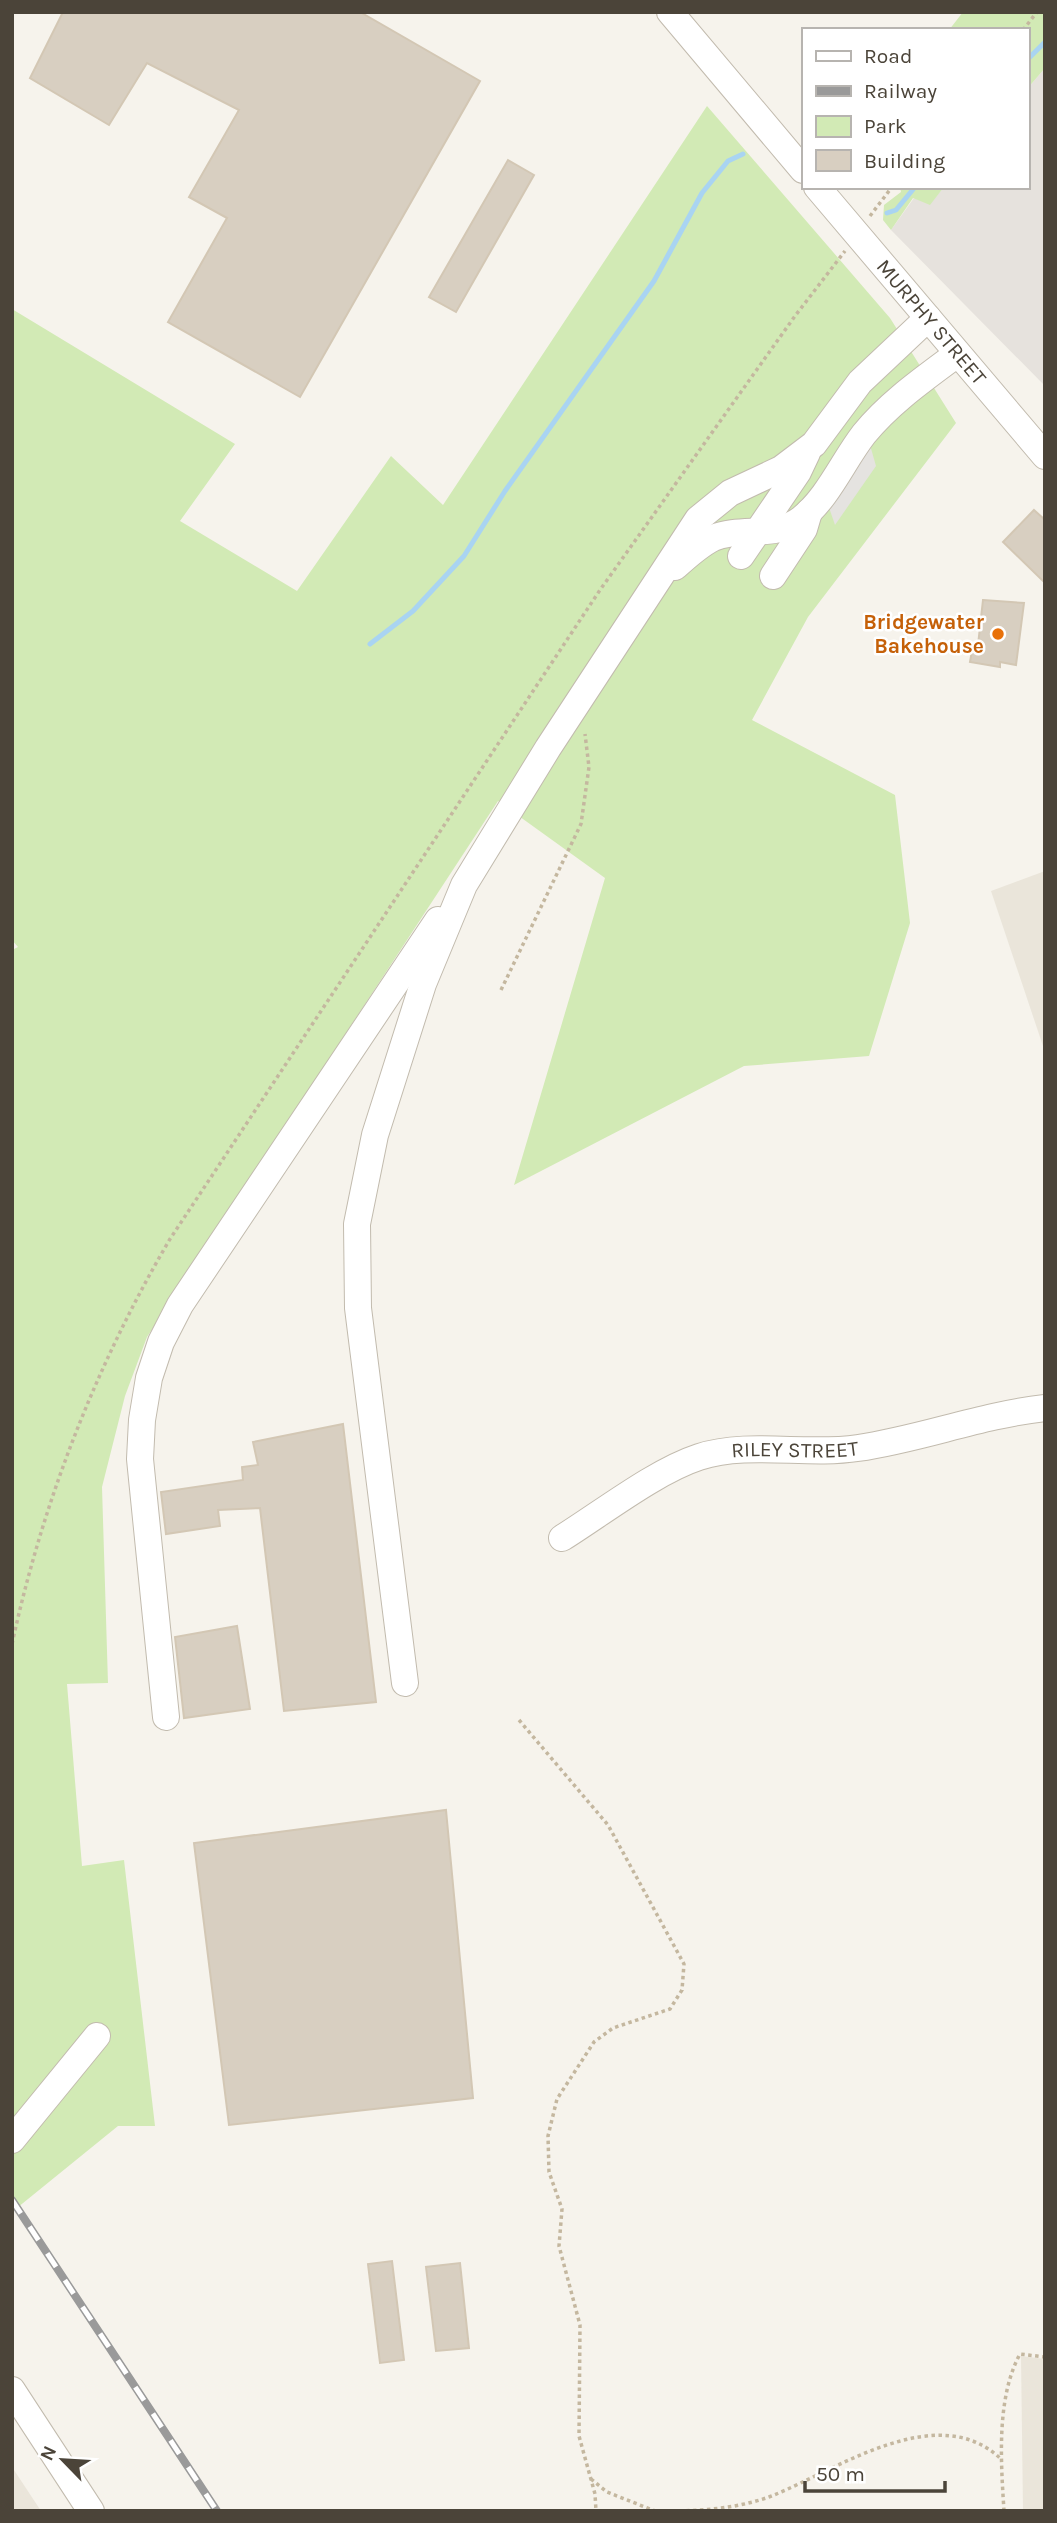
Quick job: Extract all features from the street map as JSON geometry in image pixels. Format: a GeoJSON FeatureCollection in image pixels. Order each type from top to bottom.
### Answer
{"type":"FeatureCollection","features":[{"type":"Feature","properties":{"kind":"street"},"geometry":{"type":"LineString","coordinates":[[678,15],[802,169]]}},
{"type":"Feature","properties":{"kind":"street","name":"MURPHY STREET"},"geometry":{"type":"LineString","coordinates":[[819,189],[1045,456]]}},
{"type":"Feature","properties":{"kind":"street"},"geometry":{"type":"LineString","coordinates":[[166,1717],[140,1474],[143,1410],[155,1359],[180,1305],[464,885],[577,705],[660,582],[689,531],[704,512],[730,493],[781,469],[808,448],[867,374],[928,318]]}},
{"type":"Feature","properties":{"kind":"street"},"geometry":{"type":"LineString","coordinates":[[660,582],[713,538],[762,525],[778,530],[802,518],[872,424],[909,390],[957,354]]}},
{"type":"Feature","properties":{"kind":"street"},"geometry":{"type":"LineString","coordinates":[[741,556],[798,472],[808,448]]}},
{"type":"Feature","properties":{"kind":"street"},"geometry":{"type":"LineString","coordinates":[[762,478],[755,499],[762,525]]}},
{"type":"Feature","properties":{"kind":"street"},"geometry":{"type":"LineString","coordinates":[[773,576],[804,529],[802,518]]}},
{"type":"Feature","properties":{"kind":"street"},"geometry":{"type":"LineString","coordinates":[[405,1683],[360,1332],[357,1224],[360,1197],[383,1106],[424,984],[464,885]]}},
{"type":"Feature","properties":{"kind":"street","name":"RILEY STREET"},"geometry":{"type":"LineString","coordinates":[[562,1538],[676,1467],[698,1457],[726,1451],[807,1452],[856,1448],[1045,1408]]}},
{"type":"Feature","properties":{"kind":"street"},"geometry":{"type":"LineString","coordinates":[[12,2140],[97,2036]]}},
{"type":"Feature","properties":{"kind":"street"},"geometry":{"type":"LineString","coordinates":[[12,2390],[91,2511]]}},
{"type":"Feature","properties":{"kind":"path"},"geometry":{"type":"LineString","coordinates":[[1025,28],[1037,12]]}},
{"type":"Feature","properties":{"kind":"path"},"geometry":{"type":"LineString","coordinates":[[12,1644],[55,1490],[82,1414],[132,1306],[170,1239],[600,590],[795,316],[891,189]]}},
{"type":"Feature","properties":{"kind":"path"},"geometry":{"type":"LineString","coordinates":[[501,989],[581,824],[586,803],[589,751],[577,705]]}},
{"type":"Feature","properties":{"kind":"path"},"geometry":{"type":"LineString","coordinates":[[519,1720],[608,1825],[684,1964],[682,1990],[670,2009],[658,2016],[613,2028],[594,2042],[565,2083],[551,2116],[547,2152],[562,2209],[559,2246],[580,2325],[579,2436],[596,2511]]}},
{"type":"Feature","properties":{"kind":"path"},"geometry":{"type":"LineString","coordinates":[[1004,2511],[1002,2460],[1005,2410],[1015,2363],[1020,2354],[1045,2357]]}},
{"type":"Feature","properties":{"kind":"path"},"geometry":{"type":"LineString","coordinates":[[680,2511],[709,2510],[772,2496],[860,2454],[917,2437],[938,2436],[978,2442],[1002,2460]]}},
{"type":"Feature","properties":{"kind":"path"},"geometry":{"type":"LineString","coordinates":[[590,2478],[607,2492],[654,2511]]}},
{"type":"Feature","properties":{"kind":"shaded area"},"geometry":{"type":"Polygon","coordinates":[[[1045,68],[1045,386],[891,230],[914,198],[930,204],[942,189],[1029,189],[1029,87],[1045,68]]]}},
{"type":"Feature","properties":{"kind":"shaded area"},"geometry":{"type":"Polygon","coordinates":[[[866,431],[876,466],[835,525],[824,493],[866,431]]]}},
{"type":"Feature","properties":{"kind":"shaded area"},"geometry":{"type":"Polygon","coordinates":[[[1045,871],[1045,1052],[991,891],[1045,871]]]}},
{"type":"Feature","properties":{"kind":"shaded area"},"geometry":{"type":"Polygon","coordinates":[[[1021,2356],[1045,2359],[1045,2511],[1023,2511],[1021,2356]]]}},
{"type":"Feature","properties":{"kind":"shaded area"},"geometry":{"type":"Polygon","coordinates":[[[12,2467],[41,2511],[12,2511],[12,2467]]]}},
{"type":"Feature","properties":{"kind":"green space"},"geometry":{"type":"Polygon","coordinates":[[[963,12],[1045,12],[1045,68],[1029,87],[1029,28],[951,28],[963,12]]]}},
{"type":"Feature","properties":{"kind":"green space"},"geometry":{"type":"Polygon","coordinates":[[[707,106],[890,318],[956,423],[808,617],[752,720],[895,795],[910,923],[869,1056],[744,1066],[514,1185],[605,878],[498,801],[147,1337],[125,1396],[102,1487],[108,1683],[67,1684],[82,1866],[124,1860],[155,2126],[118,2126],[12,2212],[12,950],[18,947],[12,940],[12,309],[235,444],[180,521],[297,591],[391,456],[443,505],[707,106]]]}},
{"type":"Feature","properties":{"kind":"green space"},"geometry":{"type":"Polygon","coordinates":[[[900,189],[942,189],[930,205],[913,198],[891,230],[883,220],[884,205],[901,192],[900,189]]]}},
{"type":"Feature","properties":{"kind":"building"},"geometry":{"type":"Polygon","coordinates":[[[63,12],[360,12],[480,81],[300,397],[168,322],[227,218],[189,197],[239,110],[147,63],[109,125],[30,78],[63,12]]]}},
{"type":"Feature","properties":{"kind":"building"},"geometry":{"type":"Polygon","coordinates":[[[508,160],[534,175],[456,312],[429,297],[508,160]]]}},
{"type":"Feature","properties":{"kind":"building"},"geometry":{"type":"Polygon","coordinates":[[[1034,510],[1045,520],[1045,583],[1003,542],[1034,510]]]}},
{"type":"Feature","properties":{"kind":"building","name":"Bridgewater Bakehouse"},"geometry":{"type":"Polygon","coordinates":[[[983,600],[1024,603],[1016,665],[1000,662],[1000,667],[970,662],[973,645],[978,645],[983,600]]]}},
{"type":"Feature","properties":{"kind":"building"},"geometry":{"type":"Polygon","coordinates":[[[343,1424],[376,1702],[284,1711],[260,1508],[218,1510],[220,1526],[166,1534],[161,1492],[243,1480],[242,1467],[258,1465],[253,1442],[343,1424]]]}},
{"type":"Feature","properties":{"kind":"building"},"geometry":{"type":"Polygon","coordinates":[[[237,1626],[250,1709],[184,1718],[175,1637],[237,1626]]]}},
{"type":"Feature","properties":{"kind":"building"},"geometry":{"type":"Polygon","coordinates":[[[446,1810],[473,2098],[229,2125],[194,1843],[446,1810]]]}},
{"type":"Feature","properties":{"kind":"building"},"geometry":{"type":"Polygon","coordinates":[[[392,2261],[404,2360],[380,2363],[368,2264],[392,2261]]]}},
{"type":"Feature","properties":{"kind":"building"},"geometry":{"type":"Polygon","coordinates":[[[460,2263],[469,2348],[436,2351],[426,2267],[460,2263]]]}},
{"type":"Feature","properties":{"kind":"waterway"},"geometry":{"type":"LineString","coordinates":[[1029,58],[1045,42]]}},
{"type":"Feature","properties":{"kind":"waterway"},"geometry":{"type":"LineString","coordinates":[[370,644],[413,611],[464,556],[505,491],[654,281],[702,193],[728,161],[743,154]]}},
{"type":"Feature","properties":{"kind":"waterway"},"geometry":{"type":"LineString","coordinates":[[887,213],[896,210],[913,189]]}},
{"type":"Feature","properties":{"kind":"railway"},"geometry":{"type":"LineString","coordinates":[[12,2200],[217,2511]]}},
{"type":"Feature","properties":{"kind":"place","name":"Bridgewater Bakehouse"},"geometry":{"type":"Point","coordinates":[998,634]}}]}
